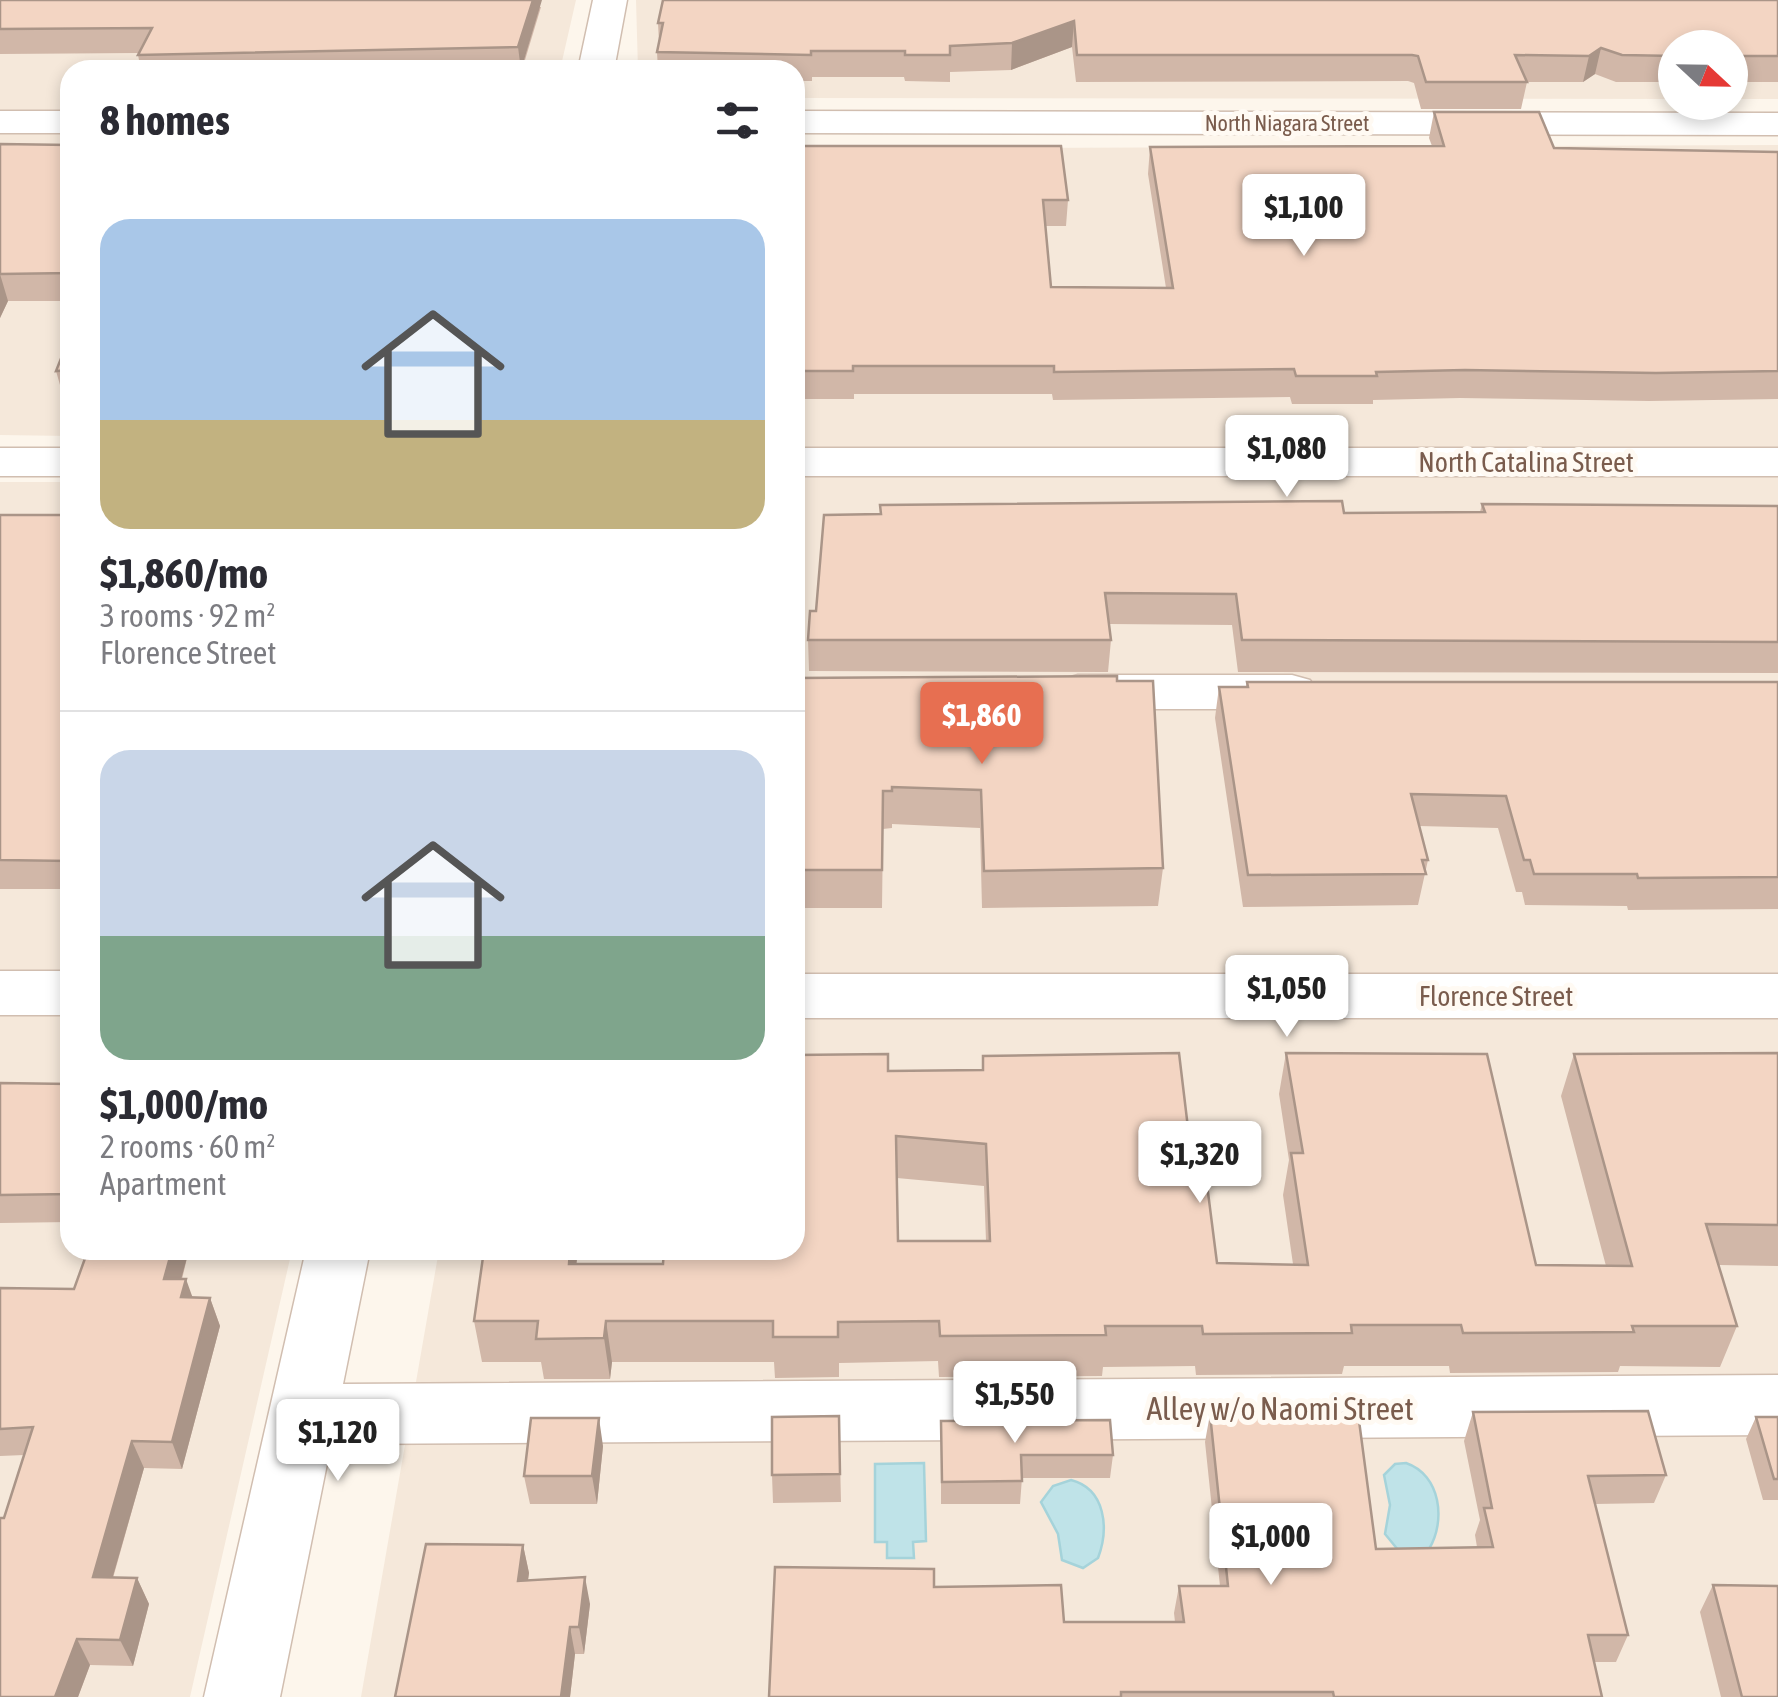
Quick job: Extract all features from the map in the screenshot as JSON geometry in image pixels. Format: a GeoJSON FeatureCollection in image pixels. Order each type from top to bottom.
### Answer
{"type":"FeatureCollection","features":[{"type":"Feature","properties":{"kind":"street"},"geometry":{"type":"LineString","coordinates":[[598,60],[610,0]]}},
{"type":"Feature","properties":{"kind":"street"},"geometry":{"type":"LineString","coordinates":[[0,122],[60,122]]}},
{"type":"Feature","properties":{"kind":"street","name":"North Niagara Street"},"geometry":{"type":"LineString","coordinates":[[805,122],[1778,124]]}},
{"type":"Feature","properties":{"kind":"street"},"geometry":{"type":"LineString","coordinates":[[0,462],[60,462]]}},
{"type":"Feature","properties":{"kind":"street","name":"North Catalina Street"},"geometry":{"type":"LineString","coordinates":[[805,462],[1778,462]]}},
{"type":"Feature","properties":{"kind":"street"},"geometry":{"type":"LineString","coordinates":[[1031,692],[1346,692]]}},
{"type":"Feature","properties":{"kind":"street"},"geometry":{"type":"LineString","coordinates":[[0,993],[60,994]]}},
{"type":"Feature","properties":{"kind":"street","name":"Florence Street"},"geometry":{"type":"LineString","coordinates":[[805,996],[1778,996]]}},
{"type":"Feature","properties":{"kind":"street"},"geometry":{"type":"LineString","coordinates":[[242,1697],[336,1260]]}},
{"type":"Feature","properties":{"kind":"street","name":"Alley w/o Naomi Street"},"geometry":{"type":"LineString","coordinates":[[301,1414],[1778,1405]]}},
{"type":"Feature","properties":{"kind":"shaded area"},"geometry":{"type":"Polygon","coordinates":[[[0,0],[576,0],[562,60],[60,60],[60,436],[0,435],[0,0]]]}},
{"type":"Feature","properties":{"kind":"shaded area"},"geometry":{"type":"Polygon","coordinates":[[[636,0],[1778,0],[1778,99],[1748,99],[1748,30],[1658,30],[1658,99],[805,98],[805,60],[638,60],[636,0]]]}},
{"type":"Feature","properties":{"kind":"shaded area"},"geometry":{"type":"Polygon","coordinates":[[[1778,145],[1778,1697],[361,1697],[437,1260],[805,1260],[805,149],[1778,145]]]}},
{"type":"Feature","properties":{"kind":"shaded area"},"geometry":{"type":"Polygon","coordinates":[[[0,482],[60,482],[60,1260],[290,1260],[190,1697],[0,1697],[0,482]]]}},
{"type":"Feature","properties":{"kind":"water"},"geometry":{"type":"Polygon","coordinates":[[[924,1463],[926,1541],[913,1542],[914,1558],[887,1558],[887,1542],[875,1542],[875,1464],[924,1463]]]}},
{"type":"Feature","properties":{"kind":"water"},"geometry":{"type":"Polygon","coordinates":[[[1406,1463],[1427,1478],[1437,1500],[1438,1525],[1429,1549],[1399,1551],[1385,1534],[1390,1505],[1384,1475],[1395,1464],[1406,1463]]]}},
{"type":"Feature","properties":{"kind":"water"},"geometry":{"type":"Polygon","coordinates":[[[1071,1480],[1092,1492],[1104,1523],[1098,1558],[1083,1568],[1062,1560],[1058,1534],[1041,1502],[1053,1486],[1071,1480]]]}},
{"type":"Feature","properties":{"kind":"building"},"geometry":{"type":"Polygon","coordinates":[[[0,0],[533,0],[518,47],[138,55],[152,28],[0,29],[0,0]]]}},
{"type":"Feature","properties":{"kind":"building"},"geometry":{"type":"Polygon","coordinates":[[[663,0],[1778,0],[1778,56],[1748,56],[1748,30],[1658,30],[1658,56],[1622,55],[1601,48],[1589,56],[1515,55],[1527,82],[1426,82],[1418,56],[1412,55],[1077,55],[1074,21],[1012,43],[950,46],[950,55],[905,55],[905,51],[811,51],[811,55],[657,52],[663,23],[658,23],[663,0]]]}},
{"type":"Feature","properties":{"kind":"building"},"geometry":{"type":"Polygon","coordinates":[[[1434,112],[1539,112],[1554,148],[1778,152],[1778,371],[1465,370],[1296,376],[1294,369],[1054,372],[1054,366],[853,366],[853,371],[805,371],[805,146],[1061,146],[1068,200],[1043,200],[1051,287],[1173,288],[1150,147],[1444,146],[1434,112]]]}},
{"type":"Feature","properties":{"kind":"building"},"geometry":{"type":"Polygon","coordinates":[[[0,144],[60,145],[60,273],[0,274],[0,144]]]}},
{"type":"Feature","properties":{"kind":"building"},"geometry":{"type":"Polygon","coordinates":[[[1342,501],[1344,513],[1485,512],[1482,504],[1778,506],[1778,642],[1242,640],[1236,594],[1105,593],[1111,640],[808,640],[810,611],[816,611],[824,515],[881,514],[880,505],[1342,501]]]}},
{"type":"Feature","properties":{"kind":"building"},"geometry":{"type":"Polygon","coordinates":[[[0,515],[60,515],[60,861],[0,860],[0,515]]]}},
{"type":"Feature","properties":{"kind":"building"},"geometry":{"type":"Polygon","coordinates":[[[1117,676],[1117,681],[1153,681],[1163,868],[984,871],[981,790],[892,787],[892,791],[883,791],[882,870],[805,870],[805,678],[1117,676]]]}},
{"type":"Feature","properties":{"kind":"building"},"geometry":{"type":"Polygon","coordinates":[[[1247,682],[1778,682],[1778,877],[1534,874],[1530,860],[1524,860],[1506,796],[1411,794],[1428,860],[1422,860],[1426,874],[1248,875],[1219,687],[1248,687],[1247,682]]]}},
{"type":"Feature","properties":{"kind":"building"},"geometry":{"type":"Polygon","coordinates":[[[1179,1053],[1191,1153],[1203,1153],[1217,1263],[1308,1265],[1291,1153],[1303,1153],[1286,1053],[1487,1054],[1536,1265],[1632,1266],[1574,1054],[1778,1053],[1778,1225],[1706,1224],[1737,1326],[1632,1326],[1634,1332],[1463,1333],[1461,1325],[1351,1325],[1352,1333],[1203,1334],[1202,1326],[1105,1326],[1106,1335],[940,1336],[939,1321],[838,1322],[838,1337],[773,1337],[773,1321],[606,1321],[604,1338],[536,1339],[538,1321],[474,1321],[483,1260],[663,1264],[663,1260],[805,1260],[805,1055],[888,1054],[888,1071],[983,1070],[983,1056],[1179,1053]],[[896,1136],[898,1241],[990,1241],[986,1144],[896,1136]]]}},
{"type":"Feature","properties":{"kind":"building"},"geometry":{"type":"Polygon","coordinates":[[[0,1083],[60,1084],[60,1194],[0,1195],[0,1083]]]}},
{"type":"Feature","properties":{"kind":"building"},"geometry":{"type":"Polygon","coordinates":[[[84,1260],[169,1260],[164,1279],[186,1279],[181,1297],[210,1298],[172,1442],[132,1441],[93,1577],[137,1578],[120,1640],[77,1639],[55,1697],[0,1697],[0,1518],[4,1518],[33,1427],[0,1429],[0,1288],[74,1289],[84,1260]]]}},
{"type":"Feature","properties":{"kind":"building"},"geometry":{"type":"Polygon","coordinates":[[[1648,1411],[1666,1475],[1588,1476],[1628,1635],[1588,1635],[1602,1697],[1121,1692],[1121,1697],[769,1697],[775,1567],[934,1569],[934,1587],[1061,1585],[1064,1622],[1184,1622],[1179,1586],[1228,1586],[1210,1414],[1358,1413],[1376,1549],[1493,1547],[1484,1508],[1492,1508],[1473,1412],[1648,1411]]]}},
{"type":"Feature","properties":{"kind":"building"},"geometry":{"type":"Polygon","coordinates":[[[839,1416],[840,1474],[772,1475],[772,1417],[839,1416]]]}},
{"type":"Feature","properties":{"kind":"building"},"geometry":{"type":"Polygon","coordinates":[[[1756,1417],[1778,1417],[1778,1479],[1774,1479],[1756,1417]]]}},
{"type":"Feature","properties":{"kind":"building"},"geometry":{"type":"Polygon","coordinates":[[[531,1418],[599,1418],[592,1476],[524,1476],[531,1418]]]}},
{"type":"Feature","properties":{"kind":"building"},"geometry":{"type":"Polygon","coordinates":[[[1110,1420],[1113,1455],[1021,1455],[1022,1481],[942,1482],[941,1421],[1110,1420]]]}},
{"type":"Feature","properties":{"kind":"building"},"geometry":{"type":"Polygon","coordinates":[[[426,1544],[523,1545],[518,1581],[585,1577],[579,1627],[570,1627],[561,1697],[395,1697],[426,1544]]]}},
{"type":"Feature","properties":{"kind":"building"},"geometry":{"type":"Polygon","coordinates":[[[1713,1585],[1778,1586],[1778,1697],[1742,1697],[1713,1585]]]}}]}
